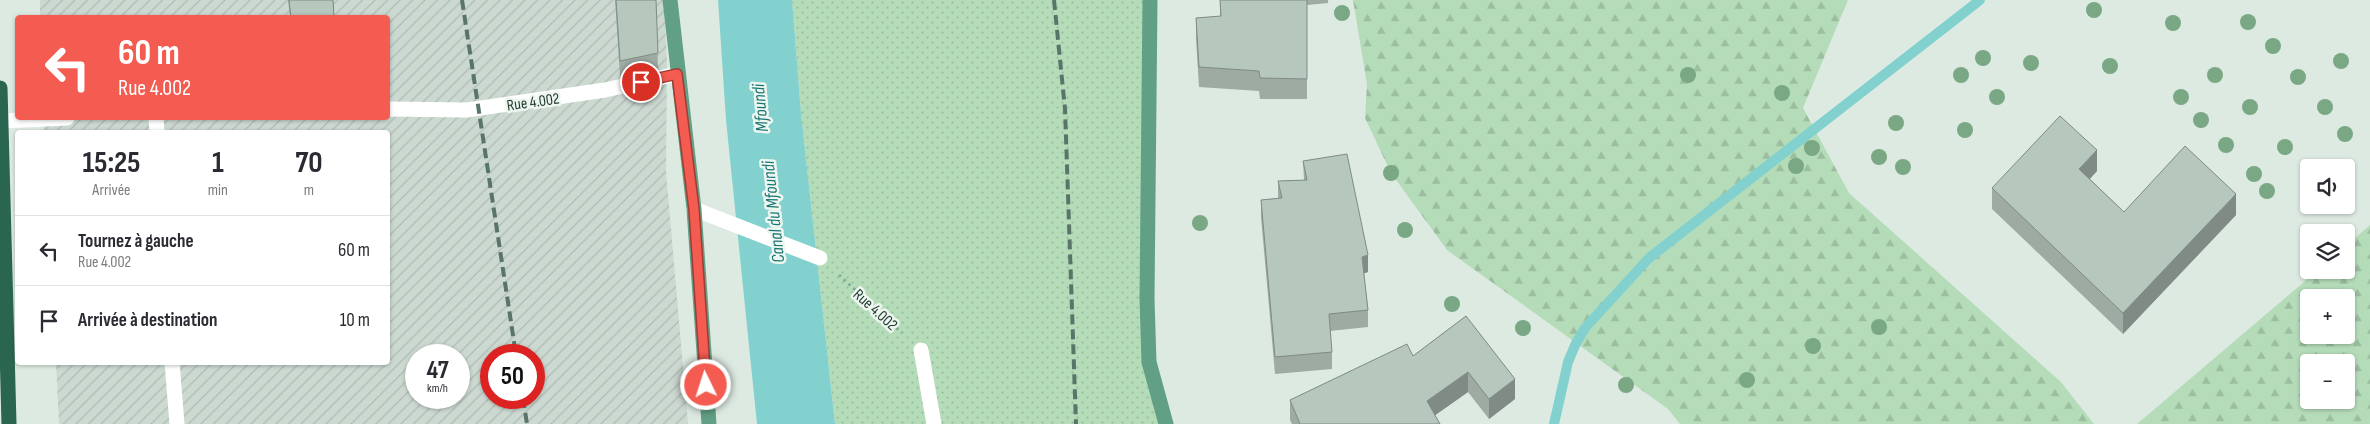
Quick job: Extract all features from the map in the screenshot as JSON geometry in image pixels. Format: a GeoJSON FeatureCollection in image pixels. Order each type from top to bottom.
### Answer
{"type":"FeatureCollection","features":[{"type":"Feature","properties":{"kind":"highway"},"geometry":{"type":"LineString","coordinates":[[0,88],[9,424]]}},
{"type":"Feature","properties":{"kind":"main road"},"geometry":{"type":"LineString","coordinates":[[670,0],[694,209],[709,424]]}},
{"type":"Feature","properties":{"kind":"main road"},"geometry":{"type":"LineString","coordinates":[[1150,0],[1147,300],[1149,362],[1166,424]]}},
{"type":"Feature","properties":{"kind":"street","name":"Rue 4.002"},"geometry":{"type":"LineString","coordinates":[[390,109],[467,110],[596,91],[677,74]]}},
{"type":"Feature","properties":{"kind":"street"},"geometry":{"type":"LineString","coordinates":[[2,120],[15,120]]}},
{"type":"Feature","properties":{"kind":"street"},"geometry":{"type":"LineString","coordinates":[[694,209],[719,217],[820,258]]}},
{"type":"Feature","properties":{"kind":"street"},"geometry":{"type":"LineString","coordinates":[[921,350],[934,424]]}},
{"type":"Feature","properties":{"kind":"street"},"geometry":{"type":"LineString","coordinates":[[172,365],[177,424]]}},
{"type":"Feature","properties":{"kind":"path","name":"Rue 4.002"},"geometry":{"type":"LineString","coordinates":[[820,258],[921,350]]}},
{"type":"Feature","properties":{"kind":"shaded area"},"geometry":{"type":"Polygon","coordinates":[[[40,0],[664,0],[667,63],[666,171],[688,424],[59,424],[56,365],[390,365],[390,130],[44,130],[44,120],[390,120],[390,15],[40,15],[40,0]]]}},
{"type":"Feature","properties":{"kind":"green space"},"geometry":{"type":"Polygon","coordinates":[[[792,0],[1150,0],[1147,299],[1166,424],[835,424],[801,113],[792,0]]]}},
{"type":"Feature","properties":{"kind":"green space"},"geometry":{"type":"Polygon","coordinates":[[[1353,0],[1848,0],[1803,108],[1849,193],[2061,382],[2094,424],[1680,424],[1668,409],[1447,250],[1391,173],[1365,118],[1367,84],[1353,0]]]}},
{"type":"Feature","properties":{"kind":"green space"},"geometry":{"type":"Polygon","coordinates":[[[2370,225],[2370,424],[2137,424],[2307,279],[2355,279],[2355,238],[2370,225]]]}},
{"type":"Feature","properties":{"kind":"water"},"geometry":{"type":"Polygon","coordinates":[[[718,0],[792,0],[801,113],[835,424],[757,424],[726,120],[718,0]]]}},
{"type":"Feature","properties":{"kind":"building"},"geometry":{"type":"Polygon","coordinates":[[[289,0],[333,0],[334,15],[291,15],[289,0]]]}},
{"type":"Feature","properties":{"kind":"building"},"geometry":{"type":"Polygon","coordinates":[[[616,0],[656,0],[658,53],[620,61],[616,0]]]}},
{"type":"Feature","properties":{"kind":"building"},"geometry":{"type":"Polygon","coordinates":[[[1220,0],[1307,0],[1307,79],[1260,78],[1259,71],[1199,67],[1196,18],[1221,16],[1220,0]]]}},
{"type":"Feature","properties":{"kind":"building"},"geometry":{"type":"Polygon","coordinates":[[[2060,116],[2097,150],[2079,169],[2124,212],[2185,146],[2236,194],[2123,313],[1992,188],[2060,116]]]}},
{"type":"Feature","properties":{"kind":"building"},"geometry":{"type":"Polygon","coordinates":[[[1347,154],[1368,255],[1362,257],[1368,310],[1329,314],[1332,352],[1275,357],[1261,200],[1282,198],[1278,181],[1307,180],[1303,161],[1347,154]]]}},
{"type":"Feature","properties":{"kind":"building"},"geometry":{"type":"Polygon","coordinates":[[[1466,316],[1515,379],[1489,399],[1468,372],[1427,401],[1440,424],[1300,424],[1290,400],[1407,344],[1413,356],[1466,316]]]}},
{"type":"Feature","properties":{"kind":"waterway"},"geometry":{"type":"LineString","coordinates":[[1554,424],[1568,362],[1576,343],[1585,328],[1649,258],[1980,0]]}},
{"type":"Feature","properties":{"kind":"railway"},"geometry":{"type":"LineString","coordinates":[[462,0],[514,344]]}},
{"type":"Feature","properties":{"kind":"railway"},"geometry":{"type":"LineString","coordinates":[[1054,0],[1065,109],[1076,424]]}},
{"type":"Feature","properties":{"kind":"railway"},"geometry":{"type":"LineString","coordinates":[[525,409],[527,424]]}},
{"type":"Feature","properties":{"kind":"route"},"geometry":{"type":"LineString","coordinates":[[641,82],[677,74],[694,209],[706,385]]}},
{"type":"Feature","properties":{"kind":"water label","name":"Mfoundi"},"geometry":{"type":"Point","coordinates":[760,108]}},
{"type":"Feature","properties":{"kind":"water label","name":"Canal du Mfoundi"},"geometry":{"type":"Point","coordinates":[773,212]}}]}
